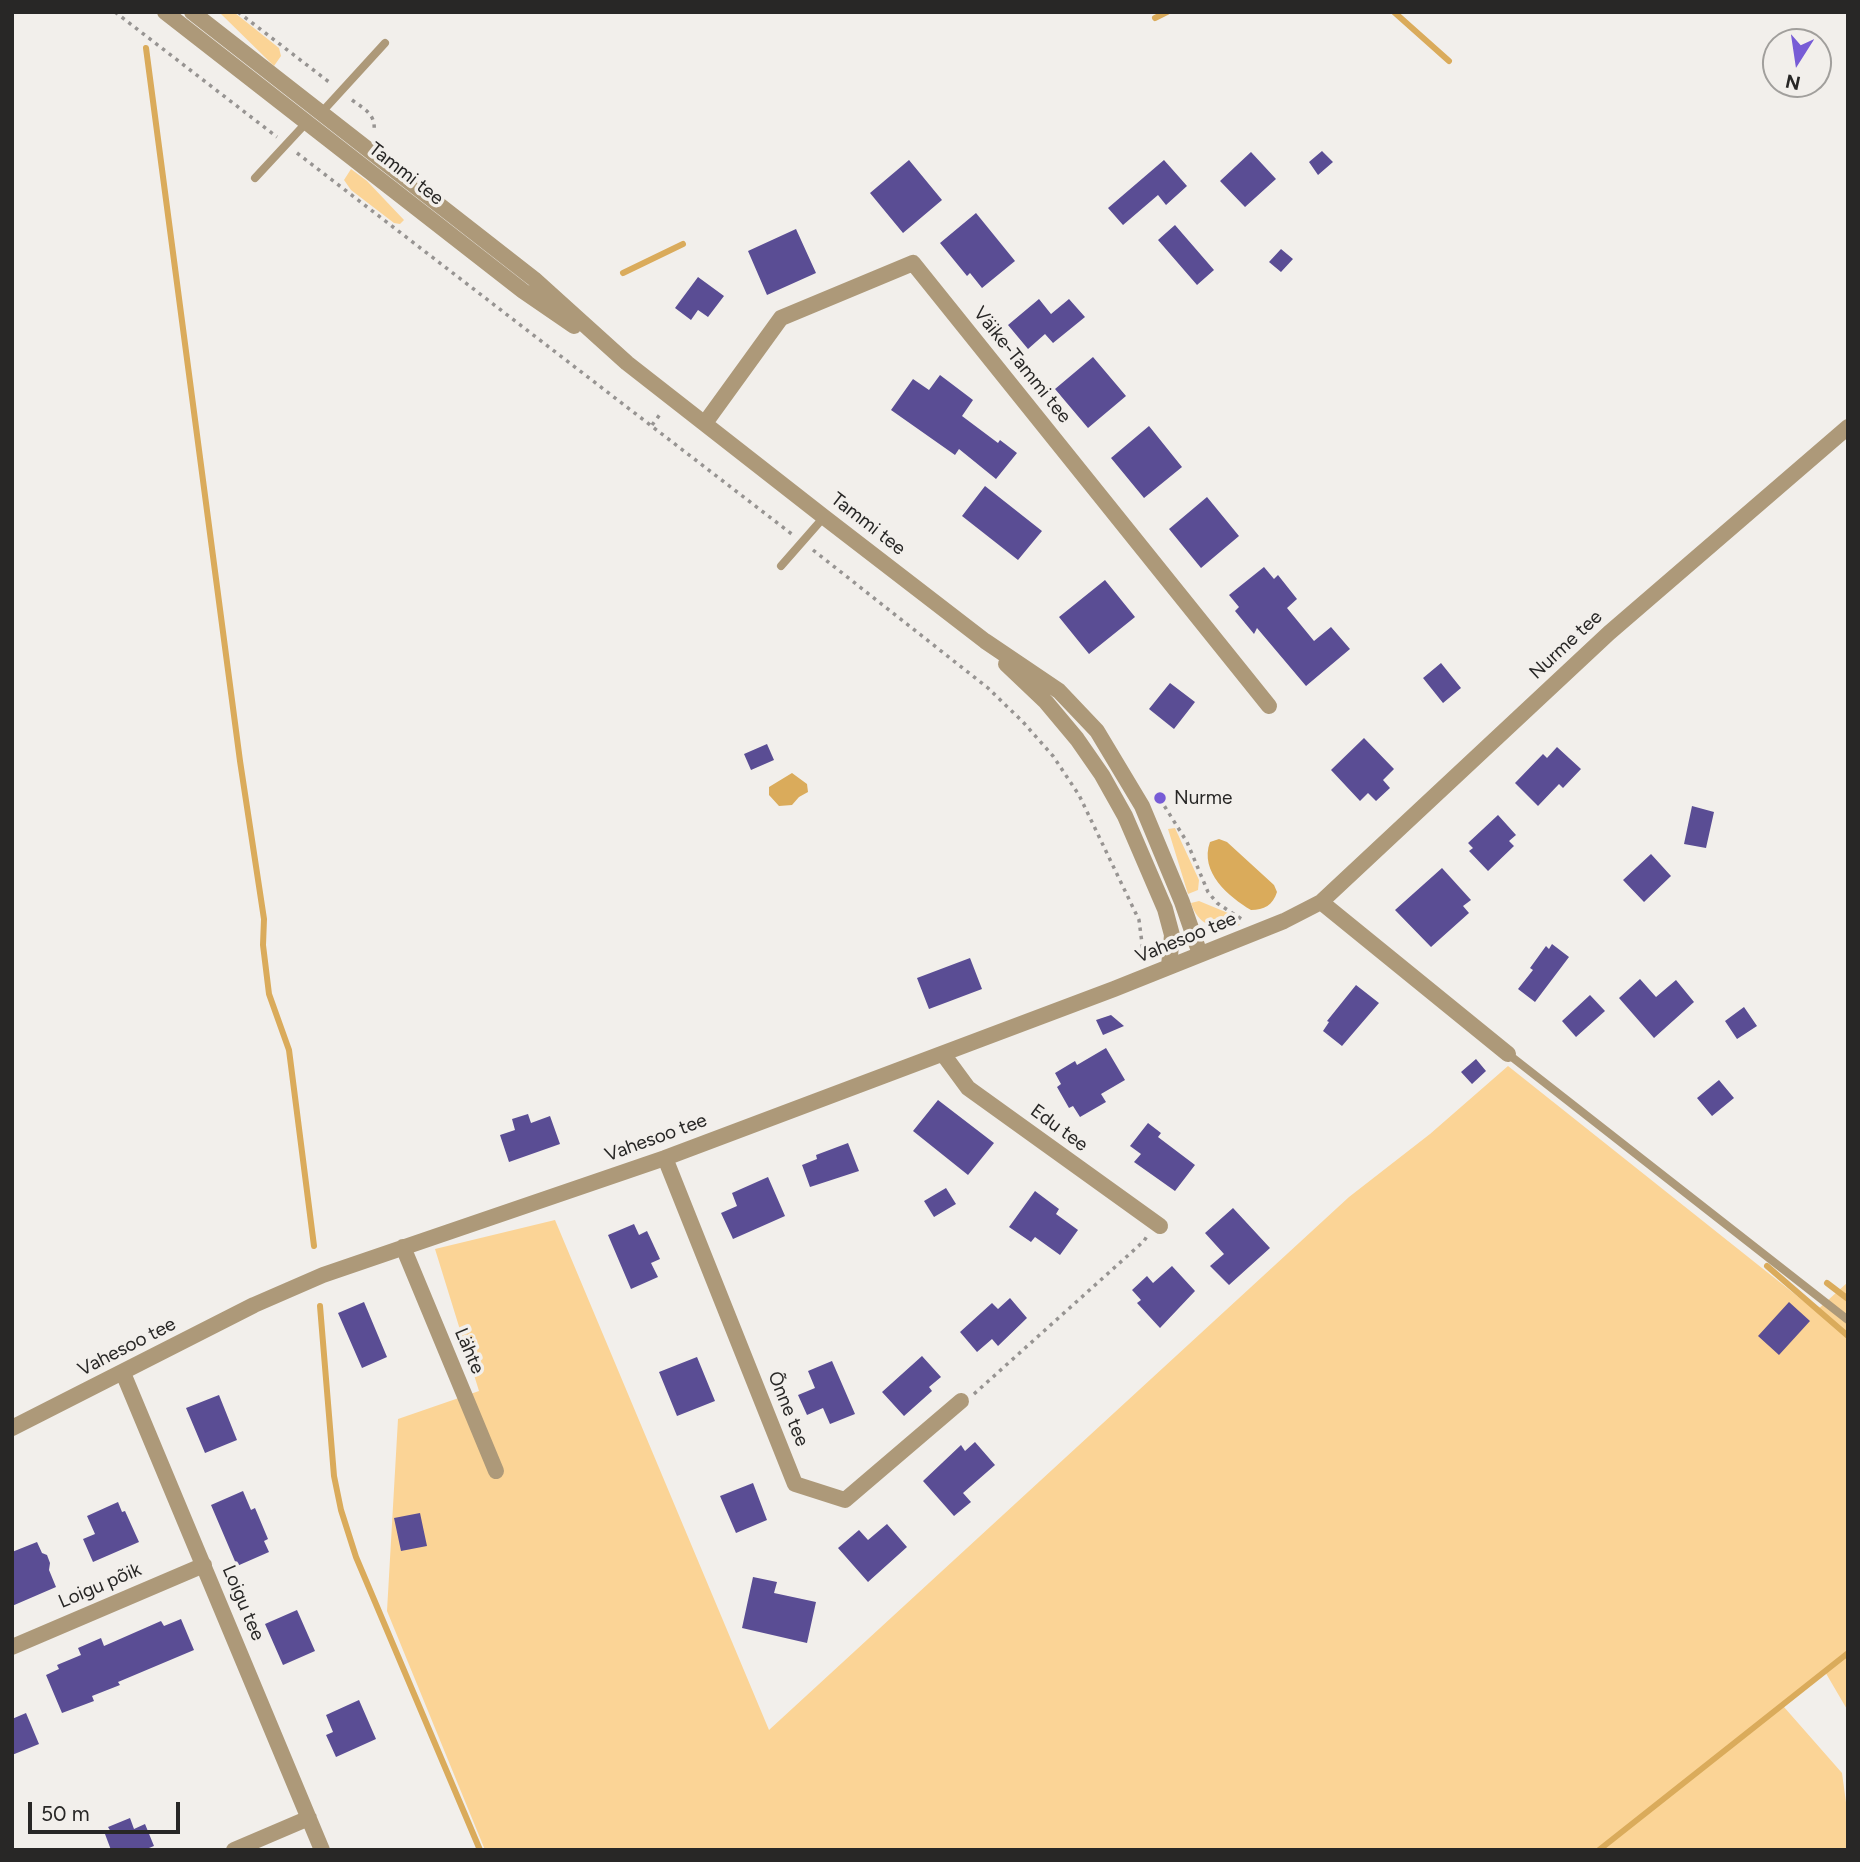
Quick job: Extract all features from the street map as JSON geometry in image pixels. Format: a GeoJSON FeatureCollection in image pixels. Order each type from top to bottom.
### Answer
{"type":"FeatureCollection","features":[{"type":"Feature","properties":{"kind":"street","name":"Tammi tee"},"geometry":{"type":"LineString","coordinates":[[165,12],[523,291],[627,363],[985,642],[1059,691],[1097,731],[1142,806],[1182,902],[1200,954]]}},
{"type":"Feature","properties":{"kind":"street","name":"Tammi tee"},"geometry":{"type":"LineString","coordinates":[[192,12],[534,279],[627,363]]}},
{"type":"Feature","properties":{"kind":"street","name":"Väike-Tammi tee"},"geometry":{"type":"LineString","coordinates":[[705,423],[781,318],[914,263],[1269,706]]}},
{"type":"Feature","properties":{"kind":"street","name":"Nurme tee"},"geometry":{"type":"LineString","coordinates":[[1321,902],[1609,633],[1848,427]]}},
{"type":"Feature","properties":{"kind":"street","name":"Tammi tee"},"geometry":{"type":"LineString","coordinates":[[985,642],[1046,702],[1102,775],[1125,816],[1165,909],[1172,935],[1169,966]]}},
{"type":"Feature","properties":{"kind":"street","name":"Vahesoo tee"},"geometry":{"type":"LineString","coordinates":[[12,1428],[254,1305],[323,1275],[665,1158],[1146,976],[1284,921],[1321,902]]}},
{"type":"Feature","properties":{"kind":"street"},"geometry":{"type":"LineString","coordinates":[[1321,902],[1508,1054]]}},
{"type":"Feature","properties":{"kind":"street","name":"Edu tee"},"geometry":{"type":"LineString","coordinates":[[943,1054],[968,1088],[1157,1224]]}},
{"type":"Feature","properties":{"kind":"street","name":"Õnne tee"},"geometry":{"type":"LineString","coordinates":[[665,1158],[795,1484],[845,1500],[961,1401]]}},
{"type":"Feature","properties":{"kind":"street","name":"Lähte"},"geometry":{"type":"LineString","coordinates":[[403,1247],[496,1471]]}},
{"type":"Feature","properties":{"kind":"street","name":"Loigu tee"},"geometry":{"type":"LineString","coordinates":[[123,1373],[322,1850]]}},
{"type":"Feature","properties":{"kind":"street","name":"Loigu põik"},"geometry":{"type":"LineString","coordinates":[[12,1647],[204,1565]]}},
{"type":"Feature","properties":{"kind":"street"},"geometry":{"type":"LineString","coordinates":[[234,1850],[309,1818]]}},
{"type":"Feature","properties":{"kind":"lane"},"geometry":{"type":"LineString","coordinates":[[255,178],[305,123],[322,112],[385,43]]}},
{"type":"Feature","properties":{"kind":"lane"},"geometry":{"type":"LineString","coordinates":[[781,566],[824,517]]}},
{"type":"Feature","properties":{"kind":"lane"},"geometry":{"type":"LineString","coordinates":[[1508,1054],[1848,1321]]}},
{"type":"Feature","properties":{"kind":"path"},"geometry":{"type":"LineString","coordinates":[[116,12],[802,541],[988,688],[1053,756],[1079,795],[1139,919],[1146,976]]}},
{"type":"Feature","properties":{"kind":"path"},"geometry":{"type":"LineString","coordinates":[[238,12],[370,113]]}},
{"type":"Feature","properties":{"kind":"path"},"geometry":{"type":"LineString","coordinates":[[1160,798],[1187,842],[1208,892],[1217,903],[1242,920],[1249,935]]}},
{"type":"Feature","properties":{"kind":"path"},"geometry":{"type":"LineString","coordinates":[[961,1401],[974,1395],[1144,1241],[1157,1224]]}},
{"type":"Feature","properties":{"kind":"shaded area"},"geometry":{"type":"Polygon","coordinates":[[[235,13],[279,48],[281,56],[274,66],[221,14],[235,13]]]}},
{"type":"Feature","properties":{"kind":"shaded area"},"geometry":{"type":"Polygon","coordinates":[[[351,169],[367,181],[404,220],[400,224],[394,223],[351,190],[344,180],[351,169]]]}},
{"type":"Feature","properties":{"kind":"shaded area"},"geometry":{"type":"Polygon","coordinates":[[[792,773],[807,784],[808,792],[792,805],[779,806],[769,795],[769,787],[792,773]]]}},
{"type":"Feature","properties":{"kind":"shaded area"},"geometry":{"type":"Polygon","coordinates":[[[1175,828],[1199,880],[1198,890],[1188,894],[1168,829],[1175,828]]]}},
{"type":"Feature","properties":{"kind":"shaded area"},"geometry":{"type":"Polygon","coordinates":[[[1219,839],[1227,842],[1274,885],[1277,892],[1267,906],[1251,910],[1225,891],[1218,882],[1212,873],[1208,853],[1210,842],[1219,839]]]}},
{"type":"Feature","properties":{"kind":"shaded area"},"geometry":{"type":"Polygon","coordinates":[[[1199,901],[1228,913],[1240,925],[1224,928],[1204,922],[1191,903],[1199,901]]]}},
{"type":"Feature","properties":{"kind":"shaded area"},"geometry":{"type":"Polygon","coordinates":[[[1508,1066],[1816,1311],[1848,1282],[1848,1711],[1824,1670],[1784,1707],[1842,1773],[1848,1817],[1848,1850],[485,1850],[387,1611],[398,1419],[479,1391],[435,1249],[555,1220],[769,1730],[1349,1197],[1430,1134],[1508,1066]]]}},
{"type":"Feature","properties":{"kind":"building"},"geometry":{"type":"Polygon","coordinates":[[[1322,151],[1333,162],[1318,175],[1309,162],[1322,151]]]}},
{"type":"Feature","properties":{"kind":"building"},"geometry":{"type":"Polygon","coordinates":[[[1251,152],[1276,179],[1245,207],[1220,181],[1251,152]]]}},
{"type":"Feature","properties":{"kind":"building"},"geometry":{"type":"Polygon","coordinates":[[[909,160],[942,200],[903,233],[870,193],[909,160]]]}},
{"type":"Feature","properties":{"kind":"building"},"geometry":{"type":"Polygon","coordinates":[[[1164,160],[1187,186],[1166,205],[1158,195],[1123,225],[1108,208],[1164,160]]]}},
{"type":"Feature","properties":{"kind":"building"},"geometry":{"type":"Polygon","coordinates":[[[976,213],[1015,261],[982,288],[970,273],[967,276],[940,243],[976,213]]]}},
{"type":"Feature","properties":{"kind":"building"},"geometry":{"type":"Polygon","coordinates":[[[1175,225],[1214,270],[1197,285],[1158,240],[1175,225]]]}},
{"type":"Feature","properties":{"kind":"building"},"geometry":{"type":"Polygon","coordinates":[[[796,229],[816,273],[767,295],[748,251],[796,229]]]}},
{"type":"Feature","properties":{"kind":"building"},"geometry":{"type":"Polygon","coordinates":[[[1281,249],[1293,259],[1281,272],[1269,262],[1281,249]]]}},
{"type":"Feature","properties":{"kind":"building"},"geometry":{"type":"Polygon","coordinates":[[[698,277],[724,296],[708,317],[698,310],[691,320],[675,308],[698,277]]]}},
{"type":"Feature","properties":{"kind":"building"},"geometry":{"type":"Polygon","coordinates":[[[1039,299],[1051,314],[1069,299],[1085,317],[1053,343],[1045,334],[1028,349],[1008,325],[1039,299]]]}},
{"type":"Feature","properties":{"kind":"building"},"geometry":{"type":"Polygon","coordinates":[[[1093,357],[1126,396],[1088,428],[1055,389],[1093,357]]]}},
{"type":"Feature","properties":{"kind":"building"},"geometry":{"type":"Polygon","coordinates":[[[940,375],[973,400],[962,416],[998,443],[1000,440],[1017,453],[996,479],[959,449],[955,455],[891,410],[913,379],[929,390],[940,375]]]}},
{"type":"Feature","properties":{"kind":"building"},"geometry":{"type":"Polygon","coordinates":[[[1149,426],[1182,467],[1144,498],[1111,458],[1149,426]]]}},
{"type":"Feature","properties":{"kind":"building"},"geometry":{"type":"Polygon","coordinates":[[[985,486],[1042,531],[1018,560],[962,516],[985,486]]]}},
{"type":"Feature","properties":{"kind":"building"},"geometry":{"type":"Polygon","coordinates":[[[1207,497],[1239,536],[1201,568],[1169,529],[1207,497]]]}},
{"type":"Feature","properties":{"kind":"building"},"geometry":{"type":"Polygon","coordinates":[[[1264,567],[1274,579],[1278,575],[1297,599],[1287,608],[1314,641],[1331,627],[1350,649],[1306,686],[1257,628],[1254,634],[1235,611],[1239,607],[1229,595],[1264,567]]]}},
{"type":"Feature","properties":{"kind":"building"},"geometry":{"type":"Polygon","coordinates":[[[1105,580],[1135,617],[1089,654],[1059,617],[1105,580]]]}},
{"type":"Feature","properties":{"kind":"building"},"geometry":{"type":"Polygon","coordinates":[[[1441,663],[1461,688],[1443,703],[1423,678],[1441,663]]]}},
{"type":"Feature","properties":{"kind":"building"},"geometry":{"type":"Polygon","coordinates":[[[1170,683],[1195,702],[1174,729],[1149,709],[1170,683]]]}},
{"type":"Feature","properties":{"kind":"building"},"geometry":{"type":"Polygon","coordinates":[[[1364,738],[1394,769],[1383,780],[1390,788],[1376,801],[1368,793],[1360,801],[1331,770],[1364,738]]]}},
{"type":"Feature","properties":{"kind":"building"},"geometry":{"type":"Polygon","coordinates":[[[767,744],[774,760],[751,770],[744,754],[767,744]]]}},
{"type":"Feature","properties":{"kind":"building"},"geometry":{"type":"Polygon","coordinates":[[[1557,747],[1581,769],[1563,788],[1559,784],[1538,806],[1515,783],[1543,754],[1547,758],[1557,747]]]}},
{"type":"Feature","properties":{"kind":"building"},"geometry":{"type":"Polygon","coordinates":[[[1692,806],[1714,812],[1706,848],[1684,844],[1692,806]]]}},
{"type":"Feature","properties":{"kind":"building"},"geometry":{"type":"Polygon","coordinates":[[[1498,815],[1516,835],[1509,841],[1514,846],[1488,871],[1469,851],[1473,848],[1468,843],[1498,815]]]}},
{"type":"Feature","properties":{"kind":"building"},"geometry":{"type":"Polygon","coordinates":[[[1651,854],[1671,876],[1644,902],[1623,880],[1651,854]]]}},
{"type":"Feature","properties":{"kind":"building"},"geometry":{"type":"Polygon","coordinates":[[[1442,868],[1471,900],[1463,906],[1469,913],[1431,947],[1395,910],[1442,868]]]}},
{"type":"Feature","properties":{"kind":"building"},"geometry":{"type":"Polygon","coordinates":[[[1552,944],[1569,957],[1535,1002],[1518,989],[1533,970],[1530,968],[1546,946],[1549,949],[1552,944]]]}},
{"type":"Feature","properties":{"kind":"building"},"geometry":{"type":"Polygon","coordinates":[[[970,958],[982,989],[929,1009],[917,978],[970,958]]]}},
{"type":"Feature","properties":{"kind":"building"},"geometry":{"type":"Polygon","coordinates":[[[1640,979],[1656,997],[1676,980],[1694,1002],[1654,1038],[1619,998],[1640,979]]]}},
{"type":"Feature","properties":{"kind":"building"},"geometry":{"type":"Polygon","coordinates":[[[1356,985],[1379,1003],[1342,1046],[1323,1031],[1329,1022],[1327,1021],[1356,985]]]}},
{"type":"Feature","properties":{"kind":"building"},"geometry":{"type":"Polygon","coordinates":[[[1590,995],[1605,1011],[1576,1037],[1562,1021],[1590,995]]]}},
{"type":"Feature","properties":{"kind":"building"},"geometry":{"type":"Polygon","coordinates":[[[1744,1007],[1757,1026],[1737,1039],[1725,1021],[1744,1007]]]}},
{"type":"Feature","properties":{"kind":"building"},"geometry":{"type":"Polygon","coordinates":[[[1111,1015],[1124,1026],[1103,1035],[1096,1020],[1111,1015]]]}},
{"type":"Feature","properties":{"kind":"building"},"geometry":{"type":"Polygon","coordinates":[[[1106,1048],[1125,1080],[1101,1094],[1106,1102],[1080,1117],[1073,1106],[1069,1108],[1057,1087],[1061,1084],[1055,1073],[1075,1061],[1077,1065],[1106,1048]]]}},
{"type":"Feature","properties":{"kind":"building"},"geometry":{"type":"Polygon","coordinates":[[[1476,1059],[1486,1071],[1472,1084],[1461,1072],[1476,1059]]]}},
{"type":"Feature","properties":{"kind":"building"},"geometry":{"type":"Polygon","coordinates":[[[1719,1080],[1734,1098],[1712,1116],[1697,1098],[1719,1080]]]}},
{"type":"Feature","properties":{"kind":"building"},"geometry":{"type":"Polygon","coordinates":[[[938,1100],[994,1143],[968,1175],[913,1131],[938,1100]]]}},
{"type":"Feature","properties":{"kind":"building"},"geometry":{"type":"Polygon","coordinates":[[[528,1114],[531,1123],[550,1116],[560,1144],[509,1162],[500,1135],[515,1130],[512,1119],[528,1114]]]}},
{"type":"Feature","properties":{"kind":"building"},"geometry":{"type":"Polygon","coordinates":[[[1148,1123],[1161,1133],[1158,1137],[1195,1165],[1175,1191],[1134,1162],[1141,1154],[1130,1146],[1148,1123]]]}},
{"type":"Feature","properties":{"kind":"building"},"geometry":{"type":"Polygon","coordinates":[[[848,1143],[859,1171],[810,1187],[802,1165],[817,1159],[816,1155],[848,1143]]]}},
{"type":"Feature","properties":{"kind":"building"},"geometry":{"type":"Polygon","coordinates":[[[768,1177],[785,1216],[733,1239],[721,1213],[737,1206],[732,1193],[768,1177]]]}},
{"type":"Feature","properties":{"kind":"building"},"geometry":{"type":"Polygon","coordinates":[[[946,1188],[956,1204],[934,1217],[924,1201],[946,1188]]]}},
{"type":"Feature","properties":{"kind":"building"},"geometry":{"type":"Polygon","coordinates":[[[1035,1191],[1059,1209],[1056,1214],[1078,1230],[1060,1255],[1035,1237],[1031,1242],[1009,1227],[1035,1191]]]}},
{"type":"Feature","properties":{"kind":"building"},"geometry":{"type":"Polygon","coordinates":[[[1233,1208],[1270,1248],[1229,1285],[1210,1266],[1224,1254],[1205,1233],[1233,1208]]]}},
{"type":"Feature","properties":{"kind":"building"},"geometry":{"type":"Polygon","coordinates":[[[634,1224],[639,1235],[647,1231],[660,1259],[651,1263],[658,1277],[631,1289],[608,1235],[634,1224]]]}},
{"type":"Feature","properties":{"kind":"building"},"geometry":{"type":"Polygon","coordinates":[[[1172,1266],[1195,1291],[1160,1328],[1137,1303],[1141,1300],[1132,1290],[1147,1276],[1153,1283],[1172,1266]]]}},
{"type":"Feature","properties":{"kind":"building"},"geometry":{"type":"Polygon","coordinates":[[[1010,1298],[1027,1318],[998,1346],[992,1339],[977,1352],[960,1332],[992,1303],[998,1309],[1010,1298]]]}},
{"type":"Feature","properties":{"kind":"building"},"geometry":{"type":"Polygon","coordinates":[[[364,1302],[387,1357],[362,1368],[338,1313],[364,1302]]]}},
{"type":"Feature","properties":{"kind":"building"},"geometry":{"type":"Polygon","coordinates":[[[1789,1302],[1810,1321],[1779,1355],[1758,1336],[1789,1302]]]}},
{"type":"Feature","properties":{"kind":"building"},"geometry":{"type":"Polygon","coordinates":[[[922,1356],[941,1377],[929,1387],[932,1391],[904,1416],[882,1392],[922,1356]]]}},
{"type":"Feature","properties":{"kind":"building"},"geometry":{"type":"Polygon","coordinates":[[[697,1357],[715,1401],[677,1416],[659,1372],[697,1357]]]}},
{"type":"Feature","properties":{"kind":"building"},"geometry":{"type":"Polygon","coordinates":[[[832,1361],[855,1414],[830,1424],[823,1408],[807,1415],[798,1395],[815,1388],[808,1371],[832,1361]]]}},
{"type":"Feature","properties":{"kind":"building"},"geometry":{"type":"Polygon","coordinates":[[[219,1395],[237,1440],[205,1453],[186,1408],[219,1395]]]}},
{"type":"Feature","properties":{"kind":"building"},"geometry":{"type":"Polygon","coordinates":[[[975,1442],[995,1465],[963,1493],[971,1502],[954,1516],[923,1481],[961,1445],[965,1451],[975,1442]]]}},
{"type":"Feature","properties":{"kind":"building"},"geometry":{"type":"Polygon","coordinates":[[[753,1483],[767,1520],[736,1533],[720,1496],[753,1483]]]}},
{"type":"Feature","properties":{"kind":"building"},"geometry":{"type":"Polygon","coordinates":[[[243,1491],[251,1510],[255,1508],[268,1539],[264,1541],[269,1552],[237,1566],[211,1505],[243,1491]]]}},
{"type":"Feature","properties":{"kind":"building"},"geometry":{"type":"Polygon","coordinates":[[[118,1502],[139,1542],[93,1562],[83,1539],[95,1534],[87,1516],[118,1502]]]}},
{"type":"Feature","properties":{"kind":"building"},"geometry":{"type":"Polygon","coordinates":[[[420,1513],[427,1546],[401,1551],[394,1518],[420,1513]]]}},
{"type":"Feature","properties":{"kind":"building"},"geometry":{"type":"Polygon","coordinates":[[[887,1524],[907,1547],[868,1582],[838,1548],[859,1530],[868,1540],[887,1524]]]}},
{"type":"Feature","properties":{"kind":"building"},"geometry":{"type":"Polygon","coordinates":[[[37,1542],[42,1553],[47,1555],[49,1570],[56,1587],[12,1606],[12,1552],[37,1542]]]}},
{"type":"Feature","properties":{"kind":"building"},"geometry":{"type":"Polygon","coordinates":[[[753,1577],[777,1582],[774,1593],[816,1602],[807,1643],[742,1628],[753,1577]]]}},
{"type":"Feature","properties":{"kind":"building"},"geometry":{"type":"Polygon","coordinates":[[[297,1610],[315,1651],[283,1665],[265,1624],[297,1610]]]}},
{"type":"Feature","properties":{"kind":"building"},"geometry":{"type":"Polygon","coordinates":[[[181,1619],[194,1650],[118,1682],[120,1685],[92,1696],[94,1701],[62,1713],[46,1675],[59,1669],[57,1665],[81,1655],[78,1648],[101,1638],[104,1646],[161,1621],[164,1626],[181,1619]]]}},
{"type":"Feature","properties":{"kind":"building"},"geometry":{"type":"Polygon","coordinates":[[[359,1700],[376,1739],[336,1757],[326,1735],[333,1732],[326,1715],[359,1700]]]}},
{"type":"Feature","properties":{"kind":"building"},"geometry":{"type":"Polygon","coordinates":[[[26,1713],[39,1744],[12,1755],[12,1719],[26,1713]]]}},
{"type":"Feature","properties":{"kind":"building"},"geometry":{"type":"Polygon","coordinates":[[[130,1818],[134,1829],[145,1824],[154,1846],[144,1850],[111,1850],[105,1834],[111,1832],[108,1827],[130,1818]]]}},
{"type":"Feature","properties":{"kind":"waterway"},"geometry":{"type":"LineString","coordinates":[[1155,18],[1167,12]]}},
{"type":"Feature","properties":{"kind":"waterway"},"geometry":{"type":"LineString","coordinates":[[1394,12],[1449,61]]}},
{"type":"Feature","properties":{"kind":"waterway"},"geometry":{"type":"LineString","coordinates":[[146,48],[240,761],[264,919],[263,945],[269,994],[289,1050],[314,1246]]}},
{"type":"Feature","properties":{"kind":"waterway"},"geometry":{"type":"LineString","coordinates":[[623,273],[683,244]]}},
{"type":"Feature","properties":{"kind":"waterway"},"geometry":{"type":"LineString","coordinates":[[1767,1266],[1848,1336]]}},
{"type":"Feature","properties":{"kind":"waterway"},"geometry":{"type":"LineString","coordinates":[[1827,1283],[1848,1299]]}},
{"type":"Feature","properties":{"kind":"waterway"},"geometry":{"type":"LineString","coordinates":[[320,1306],[334,1476],[341,1510],[356,1557],[480,1850]]}},
{"type":"Feature","properties":{"kind":"waterway"},"geometry":{"type":"LineString","coordinates":[[1599,1850],[1848,1653]]}},
{"type":"Feature","properties":{"kind":"place","name":"Nurme"},"geometry":{"type":"Point","coordinates":[1160,798]}}]}
